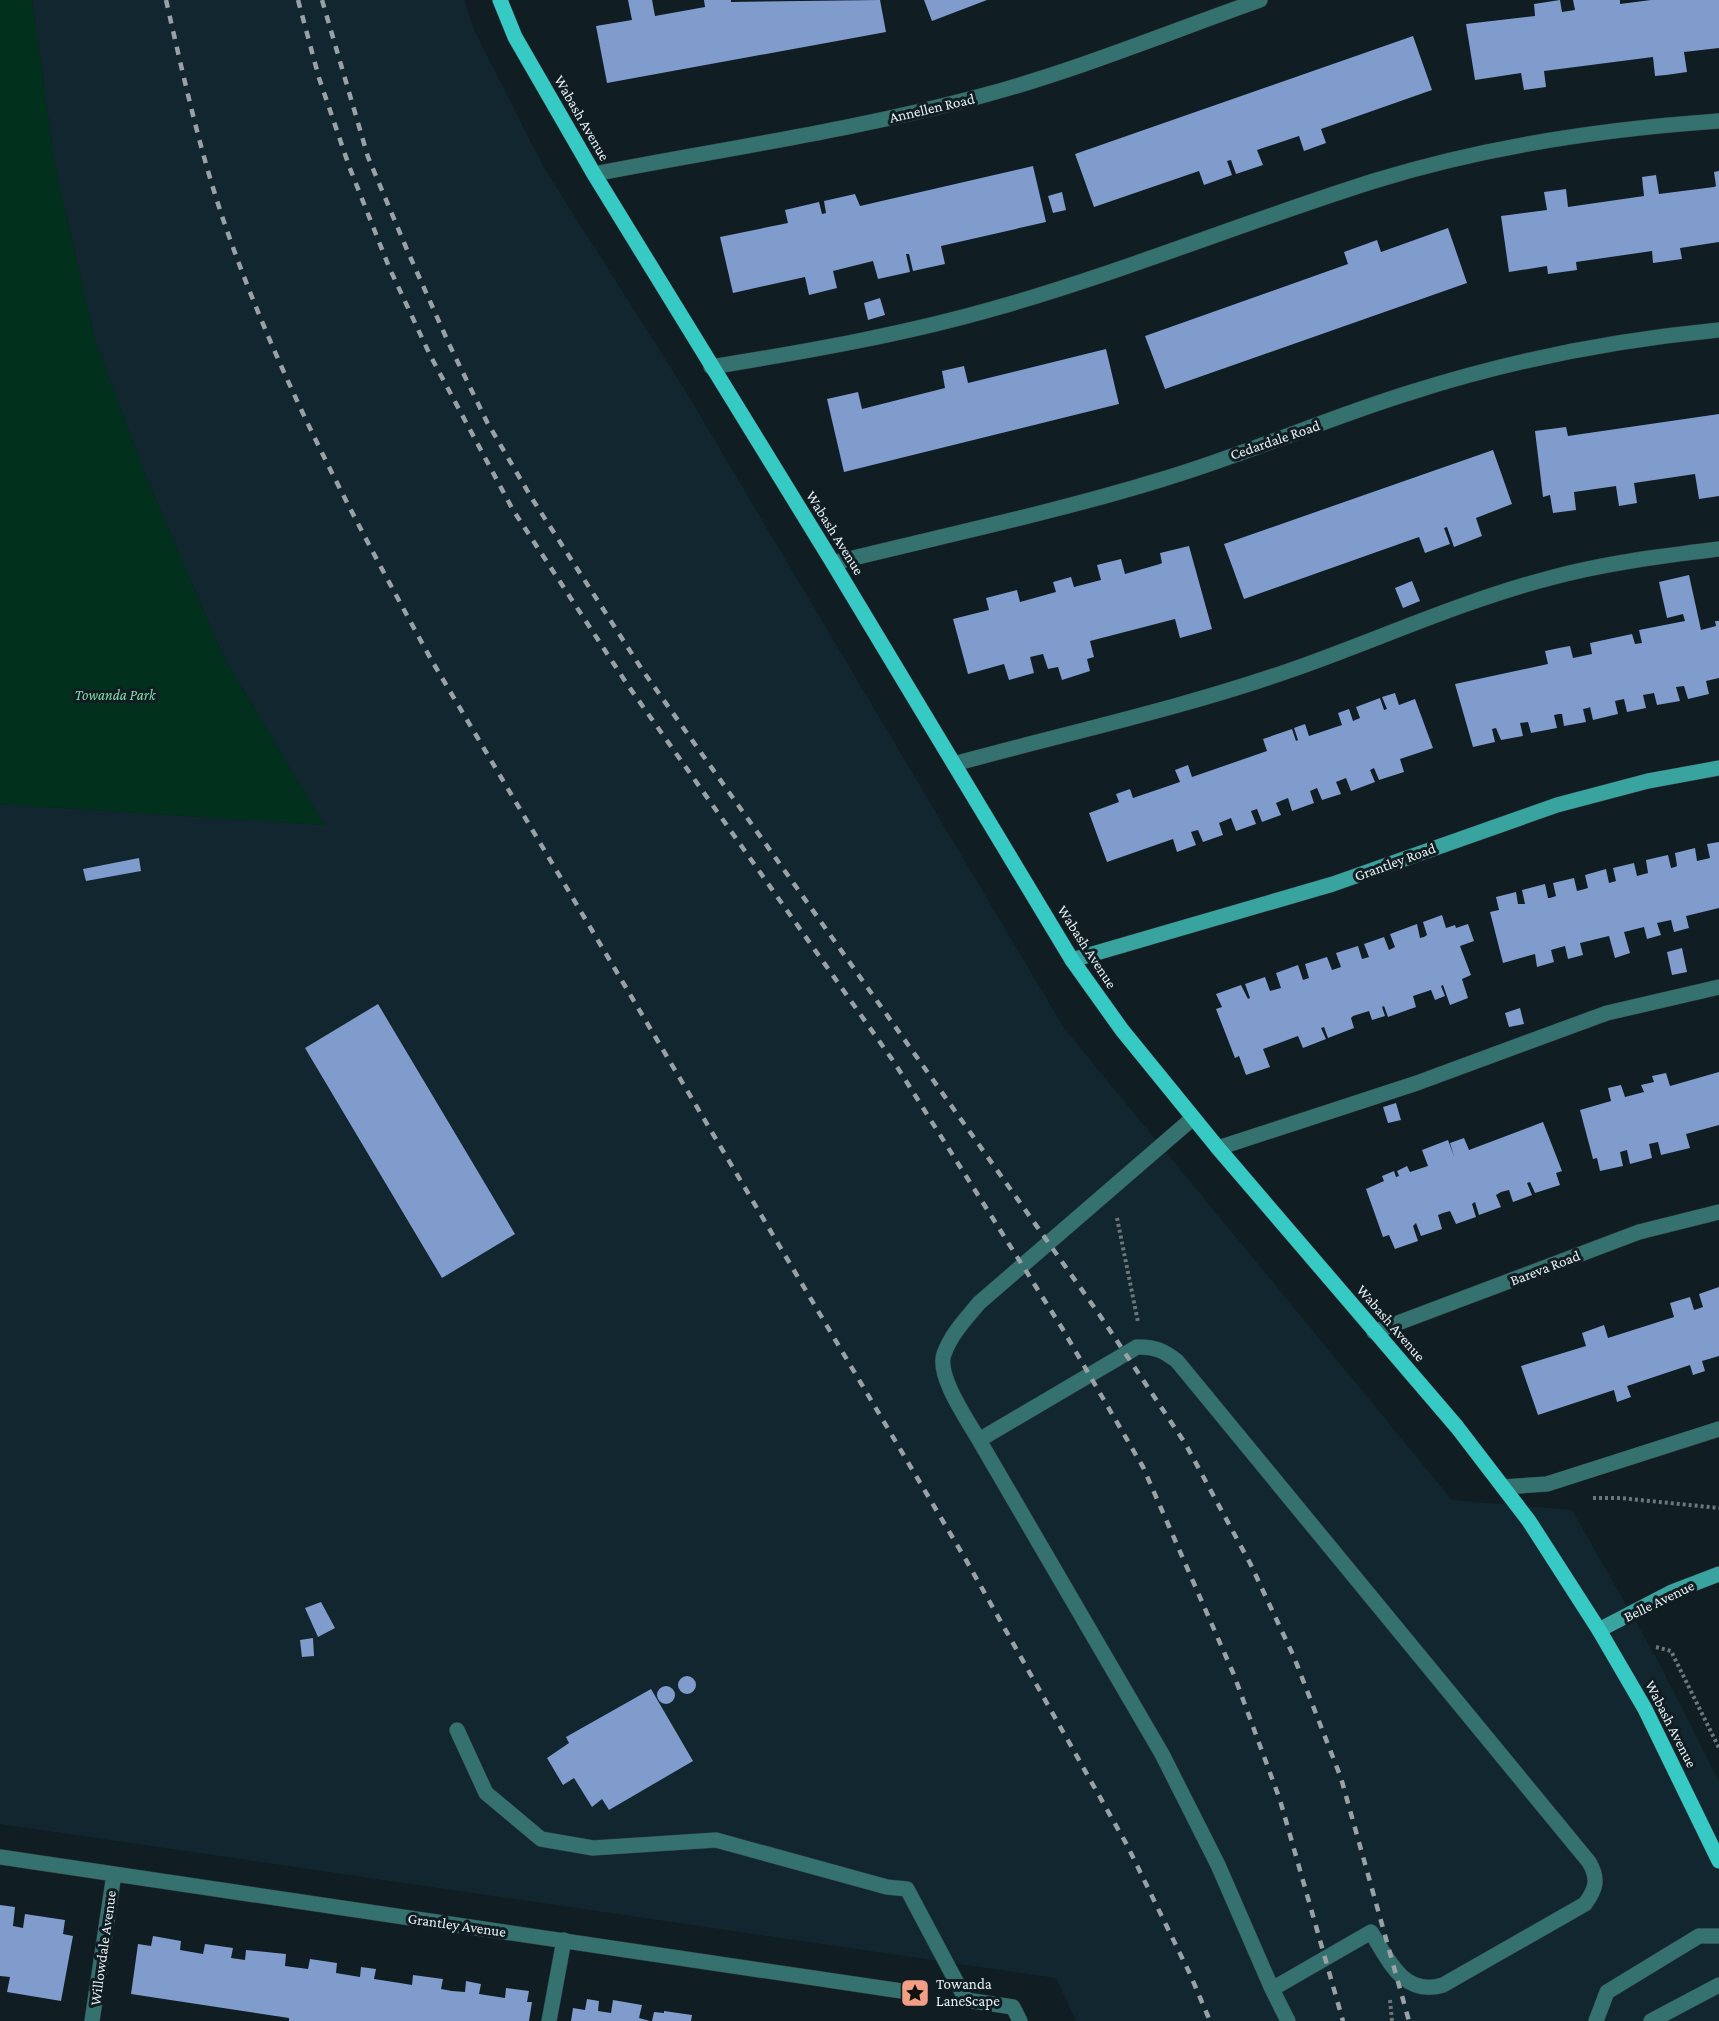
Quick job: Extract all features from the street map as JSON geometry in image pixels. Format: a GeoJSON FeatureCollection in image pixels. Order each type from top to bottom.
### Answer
{"type":"FeatureCollection","features":[{"type":"Feature","properties":{"kind":"main road","name":"Wabash Avenue"},"geometry":{"type":"LineString","coordinates":[[500,0],[515,37],[594,174],[833,563],[1072,960],[1122,1030],[1193,1118],[1457,1427],[1529,1521],[1599,1630],[1645,1709],[1719,1861]]}},
{"type":"Feature","properties":{"kind":"street","name":"Annellen Road"},"geometry":{"type":"LineString","coordinates":[[594,174],[909,114],[983,96],[1054,74],[1260,0]]}},
{"type":"Feature","properties":{"kind":"street"},"geometry":{"type":"LineString","coordinates":[[711,367],[852,343],[1002,307],[1376,180],[1465,157],[1554,138],[1658,125],[1719,121]]}},
{"type":"Feature","properties":{"kind":"street","name":"Cedardale Road"},"geometry":{"type":"LineString","coordinates":[[833,563],[1078,504],[1162,480],[1412,392],[1497,367],[1658,336],[1719,330]]}},
{"type":"Feature","properties":{"kind":"street"},"geometry":{"type":"LineString","coordinates":[[954,764],[1282,672],[1451,609],[1549,578],[1626,561],[1719,549]]}},
{"type":"Feature","properties":{"kind":"street","name":"Grantley Road"},"geometry":{"type":"LineString","coordinates":[[1072,960],[1333,884],[1557,805],[1648,781],[1719,768]]}},
{"type":"Feature","properties":{"kind":"street"},"geometry":{"type":"LineString","coordinates":[[1218,1148],[1417,1083],[1607,1013],[1719,987]]}},
{"type":"Feature","properties":{"kind":"street"},"geometry":{"type":"LineString","coordinates":[[1193,1118],[979,1303],[956,1331],[943,1356],[946,1376],[979,1440],[1162,1754],[1218,1865],[1288,2021]]}},
{"type":"Feature","properties":{"kind":"street","name":"Bareva Road"},"geometry":{"type":"LineString","coordinates":[[1374,1332],[1639,1232],[1719,1212]]}},
{"type":"Feature","properties":{"kind":"street"},"geometry":{"type":"LineString","coordinates":[[979,1440],[1137,1347],[1143,1346],[1164,1351],[1177,1361],[1589,1862],[1596,1874],[1595,1891],[1584,1905],[1443,1985],[1428,1990],[1414,1987],[1389,1961],[1371,1932],[1272,1989]]}},
{"type":"Feature","properties":{"kind":"street"},"geometry":{"type":"LineString","coordinates":[[1503,1487],[1547,1484],[1719,1429]]}},
{"type":"Feature","properties":{"kind":"street","name":"Belle Avenue"},"geometry":{"type":"LineString","coordinates":[[1599,1630],[1672,1592],[1719,1574]]}},
{"type":"Feature","properties":{"kind":"street"},"geometry":{"type":"LineString","coordinates":[[457,1730],[486,1793],[541,1839],[594,1848],[716,1840],[887,1887],[907,1888],[966,2000],[1017,2014]]}},
{"type":"Feature","properties":{"kind":"street","name":"Grantley Avenue"},"geometry":{"type":"LineString","coordinates":[[0,1857],[915,1993]]}},
{"type":"Feature","properties":{"kind":"street","name":"Willowdale Avenue"},"geometry":{"type":"LineString","coordinates":[[92,2021],[114,1874]]}},
{"type":"Feature","properties":{"kind":"street"},"geometry":{"type":"LineString","coordinates":[[1596,2021],[1607,1992],[1699,1936],[1719,1936]]}},
{"type":"Feature","properties":{"kind":"street"},"geometry":{"type":"LineString","coordinates":[[549,2021],[564,1940]]}},
{"type":"Feature","properties":{"kind":"street"},"geometry":{"type":"LineString","coordinates":[[1651,2021],[1719,1985]]}},
{"type":"Feature","properties":{"kind":"path"},"geometry":{"type":"LineString","coordinates":[[1111,1189],[1143,1346]]}},
{"type":"Feature","properties":{"kind":"path"},"geometry":{"type":"LineString","coordinates":[[1590,1498],[1620,1498],[1719,1508]]}},
{"type":"Feature","properties":{"kind":"path"},"geometry":{"type":"LineString","coordinates":[[1656,1647],[1671,1651],[1719,1748]]}},
{"type":"Feature","properties":{"kind":"shaded area"},"geometry":{"type":"Polygon","coordinates":[[[32,0],[464,0],[474,30],[544,168],[683,387],[1064,1028],[1452,1500],[1572,1510],[1657,1659],[1719,1781],[1719,2021],[1076,2021],[1056,1978],[0,1824],[0,804],[324,825],[223,656],[147,479],[95,340],[55,166],[32,0]]]}},
{"type":"Feature","properties":{"kind":"green space","name":"Towanda Park"},"geometry":{"type":"Polygon","coordinates":[[[0,0],[32,0],[55,166],[95,340],[147,479],[223,656],[324,825],[0,804],[0,0]]]}},
{"type":"Feature","properties":{"kind":"building"},"geometry":{"type":"Polygon","coordinates":[[[628,0],[652,0],[655,16],[705,7],[704,0],[731,0],[731,2],[880,0],[886,32],[607,83],[596,26],[632,20],[628,0]]]}},
{"type":"Feature","properties":{"kind":"building"},"geometry":{"type":"Polygon","coordinates":[[[924,0],[987,0],[932,21],[924,0]]]}},
{"type":"Feature","properties":{"kind":"building"},"geometry":{"type":"Polygon","coordinates":[[[1560,0],[1562,12],[1575,10],[1573,0],[1620,0],[1620,4],[1651,0],[1719,0],[1719,48],[1684,52],[1687,72],[1666,75],[1655,76],[1653,57],[1544,71],[1546,87],[1524,90],[1521,73],[1475,80],[1466,24],[1535,16],[1534,4],[1560,0]]]}},
{"type":"Feature","properties":{"kind":"building"},"geometry":{"type":"Polygon","coordinates":[[[1413,36],[1432,90],[1321,129],[1326,143],[1304,151],[1299,136],[1257,150],[1263,165],[1236,174],[1231,160],[1227,161],[1232,175],[1204,185],[1199,171],[1094,207],[1075,154],[1413,36]]]}},
{"type":"Feature","properties":{"kind":"building"},"geometry":{"type":"Polygon","coordinates":[[[1033,166],[1046,222],[941,246],[945,264],[913,271],[909,254],[906,254],[910,272],[878,279],[873,261],[833,271],[837,288],[809,295],[805,277],[733,293],[720,237],[788,223],[785,210],[819,202],[822,214],[826,213],[824,201],[855,194],[860,206],[1033,166]]]}},
{"type":"Feature","properties":{"kind":"building"},"geometry":{"type":"Polygon","coordinates":[[[1719,171],[1719,242],[1680,248],[1682,259],[1653,263],[1652,251],[1576,262],[1577,270],[1548,274],[1547,266],[1509,272],[1501,216],[1547,210],[1544,192],[1566,189],[1568,207],[1644,196],[1642,177],[1656,175],[1659,194],[1714,187],[1716,186],[1714,172],[1719,171]]]}},
{"type":"Feature","properties":{"kind":"building"},"geometry":{"type":"Polygon","coordinates":[[[1062,192],[1066,210],[1053,213],[1048,196],[1062,192]]]}},
{"type":"Feature","properties":{"kind":"building"},"geometry":{"type":"Polygon","coordinates":[[[1448,228],[1467,283],[1165,389],[1145,336],[1348,264],[1344,252],[1377,240],[1381,252],[1448,228]]]}},
{"type":"Feature","properties":{"kind":"building"},"geometry":{"type":"Polygon","coordinates":[[[880,298],[885,315],[868,320],[864,303],[880,298]]]}},
{"type":"Feature","properties":{"kind":"building"},"geometry":{"type":"Polygon","coordinates":[[[1106,349],[1119,404],[844,472],[827,399],[858,392],[862,409],[945,388],[942,371],[964,366],[968,383],[1106,349]]]}},
{"type":"Feature","properties":{"kind":"building"},"geometry":{"type":"Polygon","coordinates":[[[1719,414],[1719,496],[1699,499],[1695,474],[1634,483],[1637,503],[1619,506],[1616,486],[1574,492],[1576,510],[1553,513],[1550,495],[1543,497],[1535,431],[1566,427],[1568,436],[1719,414]]]}},
{"type":"Feature","properties":{"kind":"building"},"geometry":{"type":"Polygon","coordinates":[[[1493,450],[1512,504],[1476,518],[1482,536],[1454,547],[1447,527],[1444,528],[1450,544],[1425,553],[1419,537],[1244,599],[1224,544],[1493,450]]]}},
{"type":"Feature","properties":{"kind":"building"},"geometry":{"type":"Polygon","coordinates":[[[1189,546],[1212,629],[1180,638],[1175,619],[1090,641],[1094,657],[1087,659],[1090,671],[1062,680],[1058,667],[1048,669],[1043,654],[1030,657],[1034,673],[1009,680],[1004,664],[968,674],[953,619],[989,610],[986,598],[1017,590],[1020,602],[1056,592],[1053,582],[1071,577],[1074,587],[1101,580],[1097,565],[1121,559],[1125,574],[1162,563],[1160,553],[1189,546]]]}},
{"type":"Feature","properties":{"kind":"building"},"geometry":{"type":"Polygon","coordinates":[[[1689,575],[1701,630],[1716,626],[1715,621],[1719,621],[1719,678],[1706,681],[1709,694],[1688,699],[1684,686],[1676,687],[1680,701],[1657,705],[1654,693],[1643,695],[1646,708],[1627,712],[1624,699],[1615,701],[1618,714],[1593,720],[1590,707],[1583,709],[1586,722],[1564,726],[1562,714],[1554,715],[1557,728],[1531,733],[1528,722],[1520,723],[1523,736],[1501,740],[1496,728],[1492,729],[1495,742],[1473,747],[1455,684],[1548,664],[1545,651],[1570,646],[1573,658],[1592,654],[1590,643],[1632,634],[1635,644],[1642,643],[1639,630],[1685,621],[1683,614],[1667,618],[1659,582],[1689,575]]]}},
{"type":"Feature","properties":{"kind":"building"},"geometry":{"type":"Polygon","coordinates":[[[1412,581],[1420,601],[1403,608],[1395,588],[1412,581]]]}},
{"type":"Feature","properties":{"kind":"building"},"geometry":{"type":"Polygon","coordinates":[[[1395,693],[1399,705],[1415,699],[1433,748],[1400,759],[1404,772],[1379,780],[1374,768],[1370,770],[1375,782],[1351,791],[1346,778],[1336,782],[1341,794],[1322,800],[1317,788],[1310,791],[1314,803],[1292,811],[1288,798],[1276,803],[1281,815],[1262,822],[1257,809],[1251,811],[1256,824],[1236,831],[1231,818],[1219,823],[1223,835],[1203,842],[1198,830],[1191,832],[1196,845],[1177,852],[1173,839],[1107,862],[1089,813],[1119,802],[1116,794],[1130,789],[1133,798],[1180,782],[1175,770],[1188,765],[1192,777],[1267,751],[1263,739],[1292,729],[1296,741],[1298,740],[1294,728],[1305,724],[1309,736],[1342,725],[1338,713],[1349,709],[1353,721],[1360,718],[1356,707],[1380,698],[1384,710],[1387,709],[1382,697],[1395,693]]]}},
{"type":"Feature","properties":{"kind":"building"},"geometry":{"type":"Polygon","coordinates":[[[1719,842],[1719,908],[1686,916],[1689,928],[1674,932],[1671,920],[1657,923],[1661,935],[1647,939],[1644,927],[1624,932],[1630,953],[1615,958],[1609,936],[1580,943],[1583,955],[1568,959],[1565,946],[1551,950],[1554,962],[1537,967],[1535,954],[1503,963],[1490,912],[1499,910],[1496,897],[1516,892],[1518,904],[1525,904],[1522,890],[1545,884],[1548,898],[1550,898],[1556,896],[1553,883],[1574,878],[1577,891],[1588,888],[1585,875],[1606,869],[1609,883],[1616,881],[1613,868],[1634,863],[1637,876],[1648,873],[1646,860],[1668,855],[1671,868],[1677,866],[1675,853],[1695,848],[1697,861],[1710,858],[1707,844],[1719,842]]]}},
{"type":"Feature","properties":{"kind":"building"},"geometry":{"type":"Polygon","coordinates":[[[139,858],[141,871],[86,881],[83,869],[139,858]]]}},
{"type":"Feature","properties":{"kind":"building"},"geometry":{"type":"Polygon","coordinates":[[[1442,915],[1446,928],[1468,924],[1474,941],[1460,946],[1471,975],[1462,979],[1468,998],[1450,1005],[1443,985],[1441,986],[1445,996],[1435,1000],[1431,990],[1413,996],[1416,1007],[1388,1017],[1384,1006],[1382,1007],[1385,1016],[1372,1020],[1369,1011],[1353,1016],[1351,1018],[1354,1028],[1328,1038],[1324,1027],[1321,1028],[1326,1039],[1303,1048],[1298,1036],[1263,1049],[1270,1067],[1246,1075],[1239,1056],[1235,1058],[1216,1009],[1222,1007],[1216,994],[1241,985],[1248,999],[1250,998],[1245,984],[1265,977],[1270,991],[1281,988],[1276,973],[1298,965],[1303,980],[1309,978],[1305,964],[1327,957],[1332,970],[1341,967],[1336,953],[1358,946],[1362,959],[1369,957],[1364,944],[1384,937],[1389,950],[1395,947],[1390,934],[1417,924],[1420,938],[1424,937],[1427,935],[1423,922],[1442,915]]]}},
{"type":"Feature","properties":{"kind":"building"},"geometry":{"type":"Polygon","coordinates":[[[1682,948],[1687,972],[1672,975],[1667,952],[1682,948]]]}},
{"type":"Feature","properties":{"kind":"building"},"geometry":{"type":"Polygon","coordinates":[[[378,1004],[515,1234],[442,1278],[305,1048],[378,1004]]]}},
{"type":"Feature","properties":{"kind":"building"},"geometry":{"type":"Polygon","coordinates":[[[1520,1008],[1524,1024],[1509,1027],[1505,1013],[1520,1008]]]}},
{"type":"Feature","properties":{"kind":"building"},"geometry":{"type":"Polygon","coordinates":[[[1719,1072],[1719,1125],[1686,1134],[1690,1148],[1661,1155],[1658,1142],[1649,1144],[1652,1158],[1630,1164],[1627,1150],[1620,1152],[1623,1166],[1600,1171],[1597,1158],[1593,1159],[1580,1110],[1611,1101],[1608,1088],[1621,1085],[1625,1097],[1644,1092],[1641,1085],[1654,1082],[1652,1076],[1666,1073],[1670,1086],[1719,1072]]]}},
{"type":"Feature","properties":{"kind":"building"},"geometry":{"type":"Polygon","coordinates":[[[1396,1103],[1401,1120],[1388,1123],[1383,1107],[1396,1103]]]}},
{"type":"Feature","properties":{"kind":"building"},"geometry":{"type":"Polygon","coordinates":[[[1543,1122],[1562,1171],[1556,1173],[1560,1185],[1535,1193],[1530,1182],[1527,1183],[1532,1195],[1513,1202],[1509,1190],[1501,1192],[1496,1195],[1501,1207],[1479,1215],[1475,1202],[1472,1204],[1476,1217],[1456,1224],[1450,1211],[1443,1213],[1438,1215],[1442,1229],[1421,1236],[1416,1223],[1413,1226],[1418,1241],[1395,1249],[1389,1235],[1383,1237],[1366,1189],[1384,1181],[1382,1176],[1394,1171],[1396,1177],[1399,1176],[1397,1171],[1407,1166],[1410,1172],[1428,1166],[1422,1150],[1448,1140],[1454,1156],[1450,1143],[1464,1138],[1469,1150],[1543,1122]]]}},
{"type":"Feature","properties":{"kind":"building"},"geometry":{"type":"Polygon","coordinates":[[[1719,1287],[1719,1356],[1702,1361],[1705,1371],[1693,1375],[1690,1365],[1627,1386],[1631,1397],[1617,1402],[1614,1390],[1538,1415],[1521,1366],[1586,1346],[1582,1333],[1604,1325],[1608,1338],[1674,1317],[1670,1303],[1690,1297],[1694,1310],[1703,1307],[1699,1294],[1719,1287]]]}},
{"type":"Feature","properties":{"kind":"building"},"geometry":{"type":"Polygon","coordinates":[[[321,1602],[335,1628],[318,1637],[305,1608],[321,1602]]]}},
{"type":"Feature","properties":{"kind":"building"},"geometry":{"type":"Polygon","coordinates":[[[313,1638],[314,1656],[302,1657],[300,1640],[313,1638]]]}},
{"type":"Feature","properties":{"kind":"building"},"geometry":{"type":"Polygon","coordinates":[[[687,1676],[693,1679],[696,1685],[693,1691],[687,1694],[681,1691],[678,1685],[681,1679],[687,1676]]]}},
{"type":"Feature","properties":{"kind":"building"},"geometry":{"type":"Polygon","coordinates":[[[666,1686],[672,1689],[675,1695],[672,1701],[666,1704],[660,1701],[657,1695],[660,1689],[666,1686]]]}},
{"type":"Feature","properties":{"kind":"building"},"geometry":{"type":"Polygon","coordinates":[[[651,1689],[693,1761],[609,1810],[602,1799],[592,1807],[574,1778],[563,1785],[547,1758],[569,1743],[566,1737],[651,1689]]]}},
{"type":"Feature","properties":{"kind":"building"},"geometry":{"type":"Polygon","coordinates":[[[0,1905],[15,1907],[13,1926],[23,1928],[25,1914],[65,1920],[63,1934],[73,1936],[61,2001],[7,1992],[10,1977],[0,1976],[0,1905]]]}},
{"type":"Feature","properties":{"kind":"building"},"geometry":{"type":"Polygon","coordinates":[[[153,1936],[181,1941],[180,1950],[203,1954],[205,1944],[233,1948],[231,1958],[245,1960],[246,1950],[286,1954],[285,1966],[308,1969],[310,1959],[337,1963],[336,1973],[360,1977],[361,1967],[376,1969],[374,1979],[412,1985],[413,1975],[443,1979],[441,1989],[452,1991],[465,1992],[466,1981],[481,1984],[479,1994],[505,1998],[506,1988],[529,1991],[527,2002],[532,2002],[529,2021],[289,2021],[289,2018],[131,1994],[138,1944],[151,1946],[153,1936]]]}},
{"type":"Feature","properties":{"kind":"building"},"geometry":{"type":"Polygon","coordinates":[[[587,1999],[599,2001],[598,2011],[611,2013],[613,2000],[642,2005],[639,2018],[650,2021],[571,2021],[573,2008],[585,2010],[587,1999]]]}},
{"type":"Feature","properties":{"kind":"building"},"geometry":{"type":"Polygon","coordinates":[[[664,2011],[692,2015],[691,2021],[652,2021],[654,2012],[664,2013],[664,2011]]]}},
{"type":"Feature","properties":{"kind":"railway"},"geometry":{"type":"LineString","coordinates":[[166,0],[199,138],[223,219],[267,333],[346,500],[432,661],[966,1560],[1127,1845],[1190,1974],[1210,2021]]}},
{"type":"Feature","properties":{"kind":"railway"},"geometry":{"type":"LineString","coordinates":[[298,0],[319,78],[349,166],[389,267],[430,355],[513,510],[627,684],[894,1062],[1062,1328],[1143,1467],[1234,1675],[1280,1800],[1343,2021]]}},
{"type":"Feature","properties":{"kind":"railway"},"geometry":{"type":"LineString","coordinates":[[322,0],[368,157],[449,344],[487,422],[531,497],[643,671],[1099,1314],[1185,1443],[1250,1563],[1294,1657],[1341,1778],[1409,2021]]}},
{"type":"Feature","properties":{"kind":"place","name":"Towanda LaneScape"},"geometry":{"type":"Point","coordinates":[915,1993]}}]}
